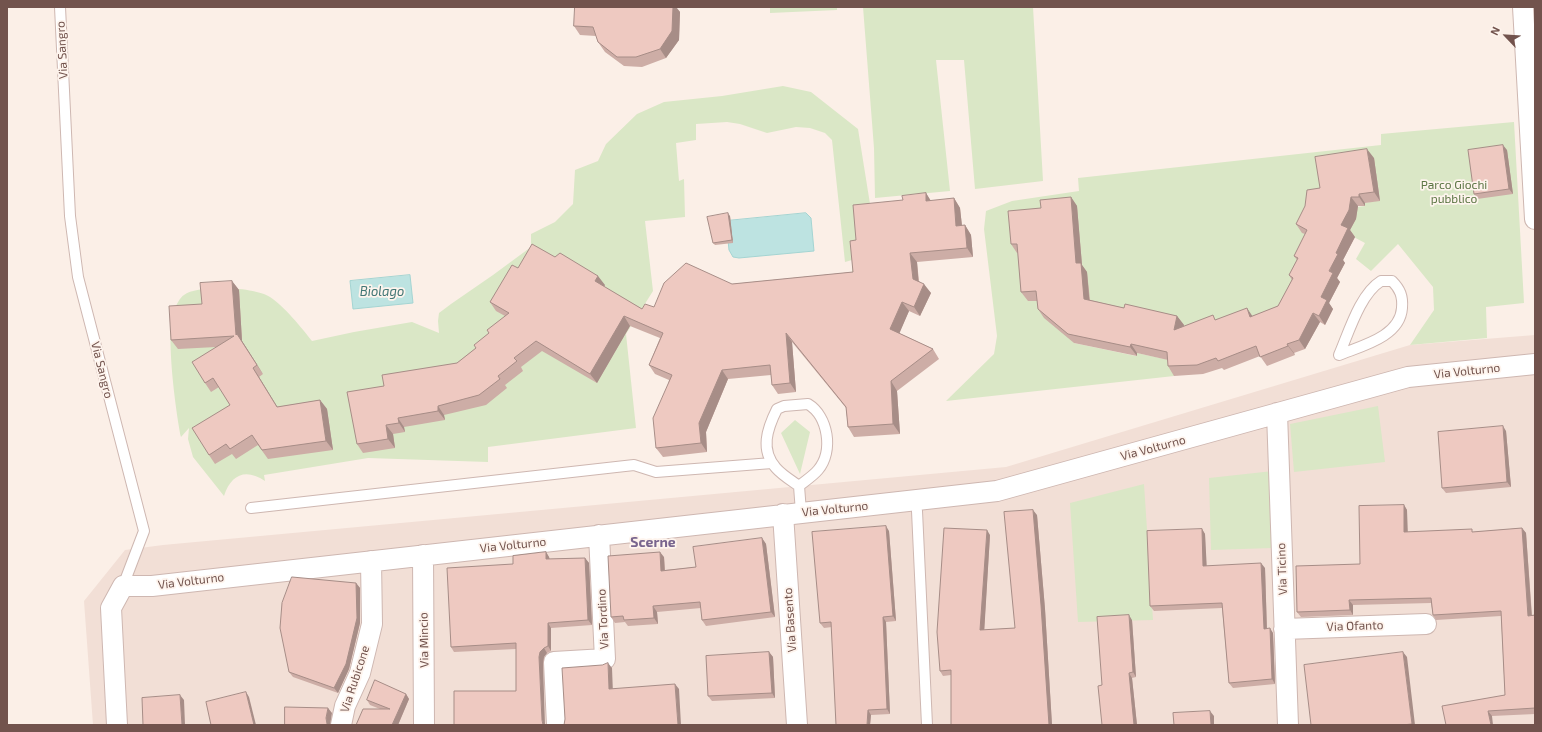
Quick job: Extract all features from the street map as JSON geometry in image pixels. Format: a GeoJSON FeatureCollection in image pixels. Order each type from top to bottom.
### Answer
{"type":"FeatureCollection","features":[{"type":"Feature","properties":{"kind":"street"},"geometry":{"type":"LineString","coordinates":[[1523,7],[1535,219]]}},
{"type":"Feature","properties":{"kind":"street","name":"Via Volturno"},"geometry":{"type":"LineString","coordinates":[[123,586],[152,586],[997,491],[1408,377],[1535,364]]}},
{"type":"Feature","properties":{"kind":"street","name":"Via Ticino"},"geometry":{"type":"LineString","coordinates":[[1277,413],[1288,725]]}},
{"type":"Feature","properties":{"kind":"street","name":"Via Basento"},"geometry":{"type":"LineString","coordinates":[[792,513],[797,725]]}},
{"type":"Feature","properties":{"kind":"street","name":"Via Tordino"},"geometry":{"type":"LineString","coordinates":[[557,725],[554,662],[605,659],[599,535]]}},
{"type":"Feature","properties":{"kind":"street","name":"Via Mincio"},"geometry":{"type":"LineString","coordinates":[[423,555],[424,725]]}},
{"type":"Feature","properties":{"kind":"street","name":"Via Rubicone"},"geometry":{"type":"LineString","coordinates":[[341,725],[345,706],[360,673],[372,624],[371,561]]}},
{"type":"Feature","properties":{"kind":"street","name":"Via Sangro"},"geometry":{"type":"LineString","coordinates":[[117,725],[111,608],[123,586]]}},
{"type":"Feature","properties":{"kind":"street","name":"Via Ofanto"},"geometry":{"type":"LineString","coordinates":[[1284,629],[1426,624]]}},
{"type":"Feature","properties":{"kind":"lane","name":"Via Sangro"},"geometry":{"type":"LineString","coordinates":[[60,7],[70,216],[78,277],[144,531],[123,586]]}},
{"type":"Feature","properties":{"kind":"lane"},"geometry":{"type":"LineString","coordinates":[[1381,281],[1392,281],[1398,286],[1403,298],[1402,313],[1392,330],[1381,338],[1339,355],[1368,293],[1373,286],[1381,281]]}},
{"type":"Feature","properties":{"kind":"lane"},"geometry":{"type":"LineString","coordinates":[[792,513],[799,486],[819,470],[825,457],[828,441],[825,427],[820,415],[815,408],[808,404],[784,406],[777,409],[768,429],[766,445],[768,458],[777,470],[799,486]]}},
{"type":"Feature","properties":{"kind":"lane"},"geometry":{"type":"LineString","coordinates":[[251,508],[634,465],[656,472],[772,463]]}},
{"type":"Feature","properties":{"kind":"lane"},"geometry":{"type":"LineString","coordinates":[[917,511],[927,725]]}},
{"type":"Feature","properties":{"kind":"shaded area"},"geometry":{"type":"Polygon","coordinates":[[[1535,335],[1535,725],[93,725],[84,601],[125,550],[163,545],[1006,467],[1410,345],[1535,335]]]}},
{"type":"Feature","properties":{"kind":"green space"},"geometry":{"type":"Polygon","coordinates":[[[770,7],[837,7],[837,10],[770,13],[770,7]]]}},
{"type":"Feature","properties":{"kind":"green space"},"geometry":{"type":"Polygon","coordinates":[[[863,7],[1033,7],[1043,181],[975,189],[964,60],[936,60],[950,191],[875,198],[874,148],[863,7]]]}},
{"type":"Feature","properties":{"kind":"green space"},"geometry":{"type":"Polygon","coordinates":[[[783,86],[811,92],[858,129],[870,204],[852,282],[852,260],[845,262],[832,140],[825,133],[810,128],[796,127],[767,133],[740,124],[727,122],[696,124],[696,140],[676,143],[679,181],[684,179],[685,217],[645,221],[653,291],[626,334],[636,428],[488,447],[488,462],[368,458],[264,475],[265,481],[258,477],[246,474],[235,478],[224,496],[193,457],[188,439],[189,428],[181,437],[172,372],[172,321],[174,310],[184,295],[201,289],[213,288],[240,289],[263,294],[281,305],[312,341],[412,322],[439,333],[439,313],[531,247],[531,234],[555,222],[573,204],[575,170],[598,161],[606,144],[637,114],[664,102],[722,96],[783,86]]]}},
{"type":"Feature","properties":{"kind":"green space","name":"Parco Giochi pubblico"},"geometry":{"type":"Polygon","coordinates":[[[1514,122],[1524,303],[1486,307],[1487,338],[1410,345],[1434,310],[1433,287],[1398,244],[1371,271],[1356,259],[1365,243],[1348,234],[1357,207],[1365,206],[1365,203],[1380,200],[1373,158],[1326,197],[1314,239],[1290,306],[1181,339],[1184,325],[1108,344],[1041,251],[1043,300],[1074,343],[1136,356],[1137,353],[1174,361],[1174,376],[946,401],[994,354],[997,336],[984,229],[986,211],[1012,201],[1079,191],[1078,178],[1381,145],[1381,134],[1514,122]]]}},
{"type":"Feature","properties":{"kind":"green space"},"geometry":{"type":"Polygon","coordinates":[[[1378,406],[1385,462],[1294,472],[1290,424],[1378,406]]]}},
{"type":"Feature","properties":{"kind":"green space"},"geometry":{"type":"Polygon","coordinates":[[[795,420],[810,432],[800,474],[781,433],[795,420]]]}},
{"type":"Feature","properties":{"kind":"green space"},"geometry":{"type":"Polygon","coordinates":[[[1273,471],[1273,548],[1211,550],[1209,478],[1273,471]]]}},
{"type":"Feature","properties":{"kind":"green space"},"geometry":{"type":"Polygon","coordinates":[[[1144,484],[1153,620],[1078,622],[1070,503],[1144,484]]]}},
{"type":"Feature","properties":{"kind":"water"},"geometry":{"type":"Polygon","coordinates":[[[806,213],[811,218],[814,251],[739,258],[733,257],[729,250],[726,221],[806,213]]]}},
{"type":"Feature","properties":{"kind":"water","name":"Biolago"},"geometry":{"type":"Polygon","coordinates":[[[410,275],[413,303],[353,309],[350,281],[410,275]]]}},
{"type":"Feature","properties":{"kind":"building"},"geometry":{"type":"Polygon","coordinates":[[[575,7],[673,7],[672,31],[660,49],[636,57],[617,57],[598,42],[593,27],[574,26],[575,7]]]}},
{"type":"Feature","properties":{"kind":"building"},"geometry":{"type":"Polygon","coordinates":[[[1503,145],[1509,189],[1474,194],[1468,150],[1503,145]]]}},
{"type":"Feature","properties":{"kind":"building"},"geometry":{"type":"Polygon","coordinates":[[[1367,149],[1374,192],[1359,194],[1359,197],[1351,197],[1349,210],[1341,225],[1348,228],[1336,253],[1338,254],[1329,271],[1333,273],[1321,297],[1327,300],[1319,316],[1313,313],[1299,340],[1287,344],[1288,346],[1260,357],[1256,346],[1218,361],[1216,358],[1197,365],[1168,366],[1167,352],[1131,344],[1130,347],[1068,334],[1038,309],[1036,291],[1021,292],[1017,244],[1011,244],[1008,211],[1041,208],[1040,200],[1071,197],[1076,263],[1081,263],[1084,299],[1124,308],[1125,304],[1177,316],[1174,330],[1213,315],[1215,320],[1247,308],[1250,317],[1278,306],[1293,278],[1289,275],[1298,258],[1294,256],[1307,230],[1296,224],[1305,206],[1307,190],[1320,188],[1315,157],[1367,149]]]}},
{"type":"Feature","properties":{"kind":"building"},"geometry":{"type":"Polygon","coordinates":[[[926,193],[926,201],[954,198],[956,226],[965,225],[967,248],[910,253],[913,279],[924,284],[914,307],[902,302],[890,329],[933,349],[891,381],[893,424],[848,427],[846,407],[786,333],[790,383],[772,385],[770,365],[722,370],[699,423],[701,443],[656,448],[653,418],[672,375],[649,365],[663,333],[624,316],[590,374],[536,341],[514,358],[517,361],[498,376],[500,379],[479,395],[438,406],[438,411],[398,418],[399,423],[386,425],[388,439],[357,444],[347,392],[384,386],[382,375],[457,363],[476,348],[474,345],[489,333],[487,330],[509,313],[490,302],[512,265],[518,268],[532,244],[555,257],[560,253],[598,276],[595,281],[642,309],[645,304],[654,307],[664,283],[686,263],[732,284],[853,272],[850,241],[856,240],[853,205],[903,200],[902,196],[926,193]]]}},
{"type":"Feature","properties":{"kind":"building"},"geometry":{"type":"Polygon","coordinates":[[[728,213],[732,240],[713,243],[707,217],[728,213]]]}},
{"type":"Feature","properties":{"kind":"building"},"geometry":{"type":"Polygon","coordinates":[[[232,281],[236,335],[237,334],[257,365],[253,368],[277,407],[320,400],[326,441],[262,450],[252,435],[230,449],[226,444],[209,455],[192,428],[230,405],[213,378],[205,383],[192,362],[234,336],[171,340],[169,306],[202,304],[200,283],[232,281]]]}},
{"type":"Feature","properties":{"kind":"building"},"geometry":{"type":"Polygon","coordinates":[[[1503,426],[1507,482],[1442,488],[1438,432],[1503,426]]]}},
{"type":"Feature","properties":{"kind":"building"},"geometry":{"type":"Polygon","coordinates":[[[1404,505],[1404,532],[1472,529],[1472,532],[1522,528],[1528,616],[1535,615],[1535,708],[1488,711],[1491,725],[1446,725],[1442,706],[1505,695],[1501,611],[1433,615],[1431,598],[1349,600],[1350,610],[1297,612],[1296,566],[1360,564],[1359,506],[1404,505]]]}},
{"type":"Feature","properties":{"kind":"building"},"geometry":{"type":"Polygon","coordinates":[[[1033,510],[1049,725],[951,725],[951,670],[940,671],[937,632],[944,528],[987,530],[980,630],[1015,628],[1004,512],[1033,510]]]}},
{"type":"Feature","properties":{"kind":"building"},"geometry":{"type":"Polygon","coordinates":[[[886,526],[893,616],[883,617],[887,709],[868,710],[867,725],[836,725],[831,622],[820,623],[812,532],[886,526]]]}},
{"type":"Feature","properties":{"kind":"building"},"geometry":{"type":"Polygon","coordinates":[[[1202,529],[1203,566],[1261,563],[1264,629],[1270,628],[1272,679],[1229,683],[1222,603],[1150,606],[1147,531],[1202,529]]]}},
{"type":"Feature","properties":{"kind":"building"},"geometry":{"type":"Polygon","coordinates":[[[762,538],[771,612],[702,620],[700,602],[653,606],[654,618],[624,620],[623,616],[611,617],[608,556],[660,552],[661,571],[696,567],[693,547],[762,538]]]}},
{"type":"Feature","properties":{"kind":"building"},"geometry":{"type":"Polygon","coordinates":[[[546,552],[546,559],[585,558],[588,620],[548,623],[548,646],[540,652],[539,657],[543,725],[454,725],[454,691],[516,691],[516,643],[451,647],[447,568],[513,564],[513,556],[546,552]]]}},
{"type":"Feature","properties":{"kind":"building"},"geometry":{"type":"Polygon","coordinates":[[[292,577],[356,583],[357,618],[346,664],[334,688],[289,672],[280,628],[282,603],[292,577]]]}},
{"type":"Feature","properties":{"kind":"building"},"geometry":{"type":"Polygon","coordinates":[[[1129,615],[1133,672],[1129,673],[1134,725],[1102,725],[1098,686],[1102,685],[1097,617],[1129,615]]]}},
{"type":"Feature","properties":{"kind":"building"},"geometry":{"type":"Polygon","coordinates":[[[769,652],[772,693],[708,696],[706,656],[769,652]]]}},
{"type":"Feature","properties":{"kind":"building"},"geometry":{"type":"Polygon","coordinates":[[[1403,652],[1412,724],[1311,725],[1304,665],[1403,652]]]}},
{"type":"Feature","properties":{"kind":"building"},"geometry":{"type":"Polygon","coordinates":[[[608,663],[609,689],[675,684],[678,725],[564,725],[565,719],[562,668],[602,665],[608,663]]]}},
{"type":"Feature","properties":{"kind":"building"},"geometry":{"type":"Polygon","coordinates":[[[375,680],[406,694],[392,725],[356,725],[363,709],[390,709],[367,700],[375,680]]]}},
{"type":"Feature","properties":{"kind":"building"},"geometry":{"type":"Polygon","coordinates":[[[246,692],[254,725],[211,725],[206,702],[246,692]]]}},
{"type":"Feature","properties":{"kind":"building"},"geometry":{"type":"Polygon","coordinates":[[[180,695],[182,725],[143,725],[142,698],[180,695]]]}},
{"type":"Feature","properties":{"kind":"building"},"geometry":{"type":"Polygon","coordinates":[[[285,707],[328,708],[326,718],[328,725],[285,725],[285,707]]]}},
{"type":"Feature","properties":{"kind":"building"},"geometry":{"type":"Polygon","coordinates":[[[1210,711],[1211,725],[1174,725],[1173,713],[1210,711]]]}},
{"type":"Feature","properties":{"kind":"district","name":"Scerne"},"geometry":{"type":"Point","coordinates":[653,542]}}]}
